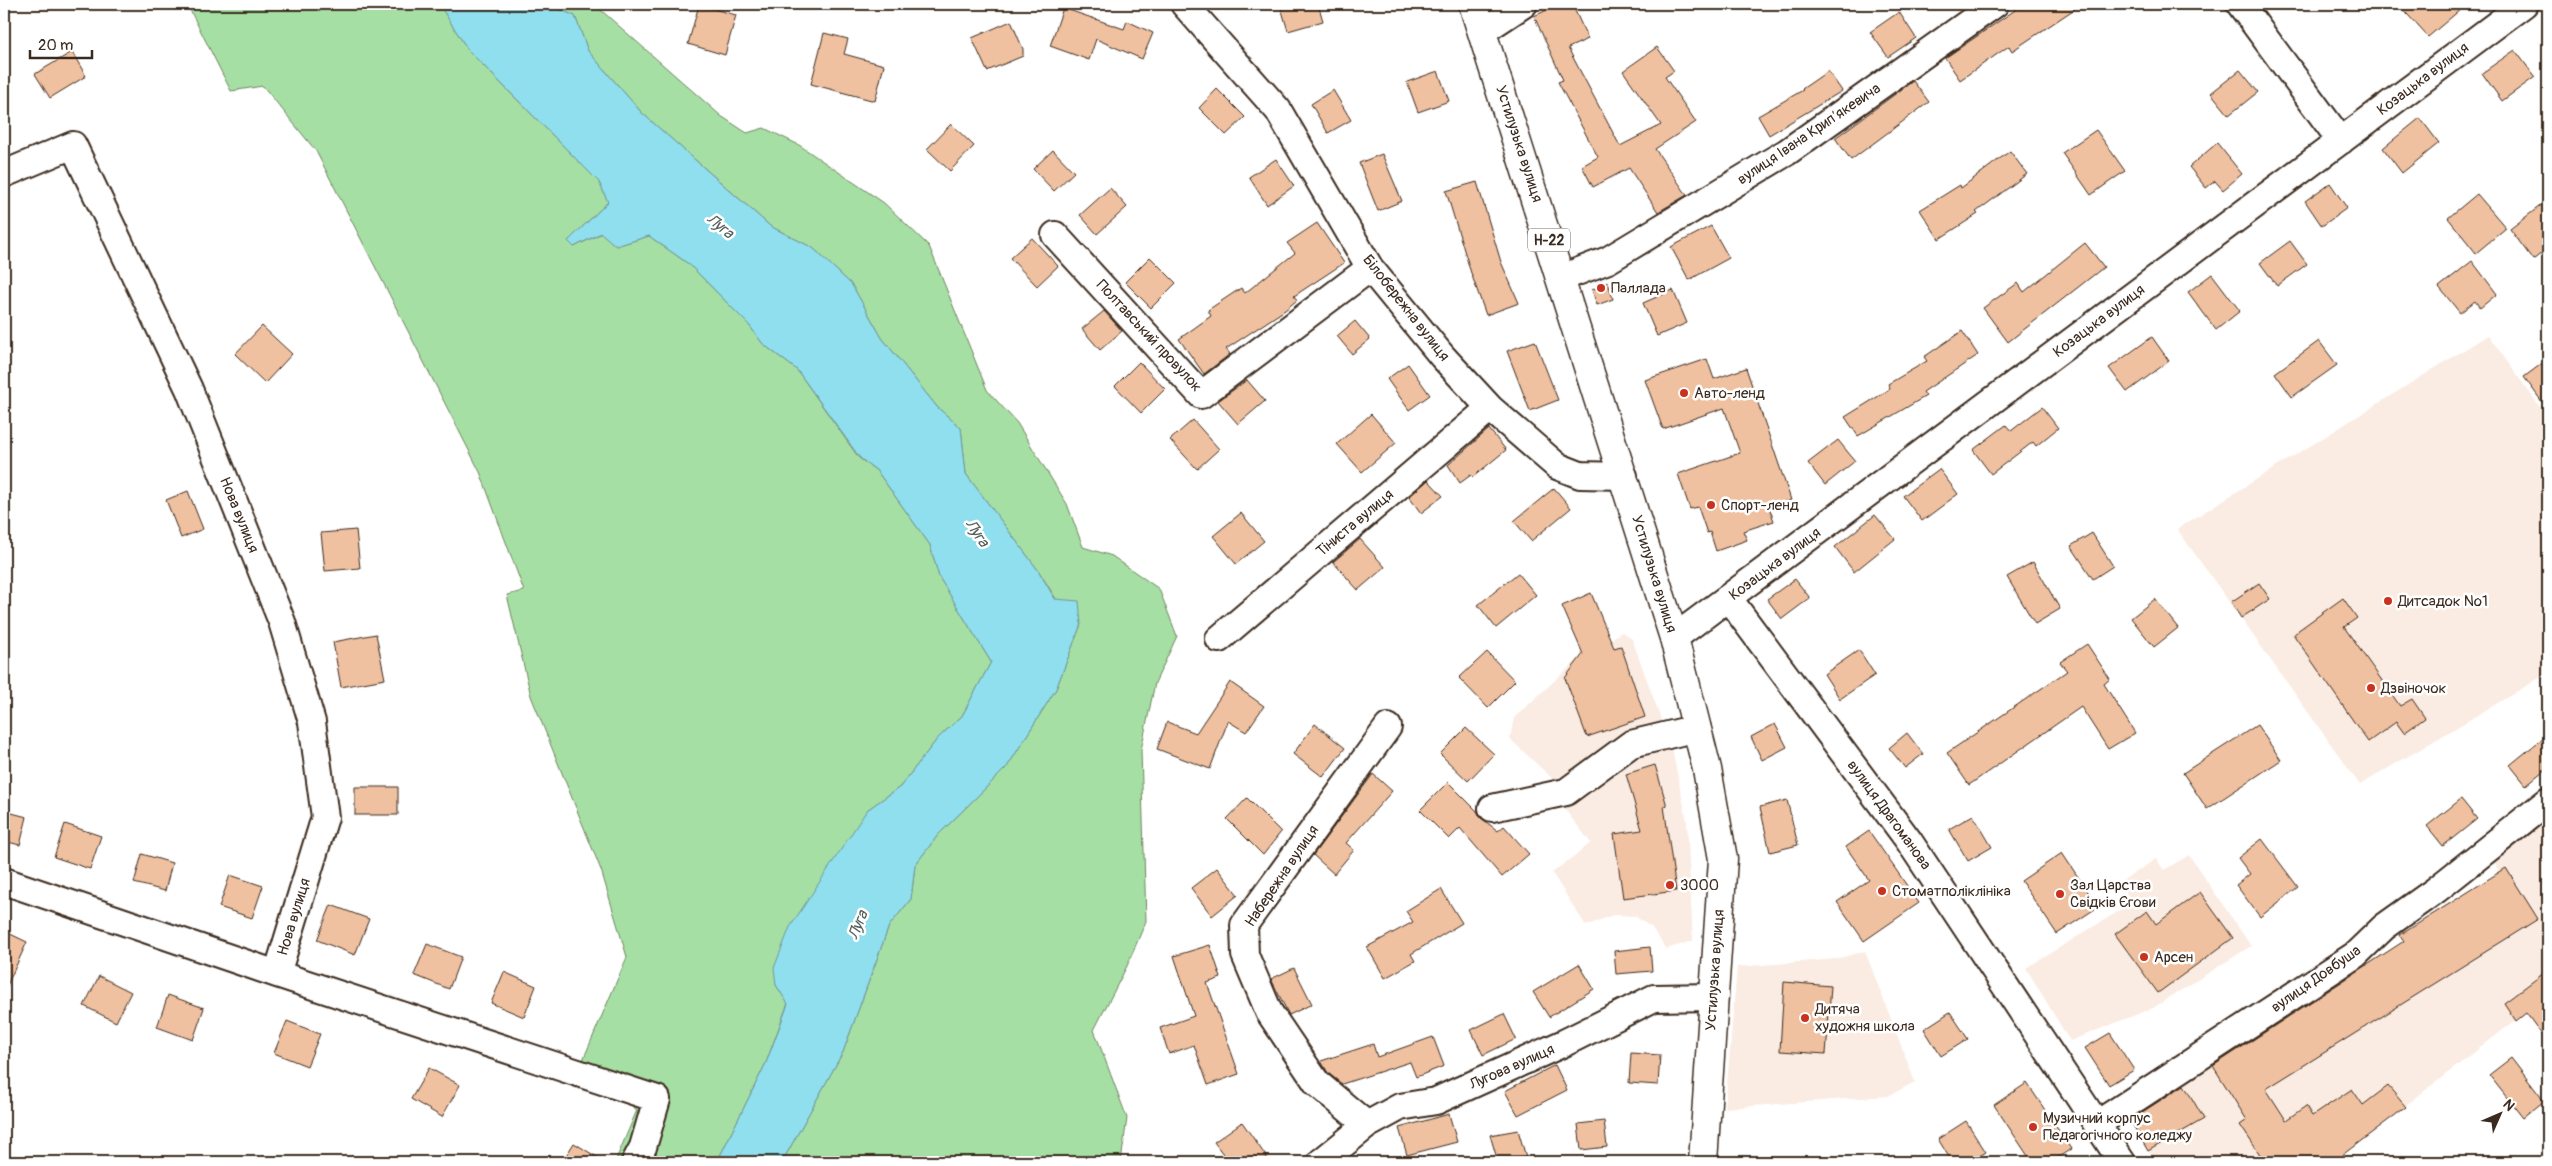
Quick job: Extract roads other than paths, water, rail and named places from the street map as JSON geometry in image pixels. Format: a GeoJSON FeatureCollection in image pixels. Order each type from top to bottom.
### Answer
{"type":"FeatureCollection","features":[{"type":"Feature","properties":{"kind":"main road","name":"Устилузька вулиця"},"geometry":{"type":"LineString","coordinates":[[1473,4],[1674,638],[1707,769],[1723,859],[1703,1162]]}},
{"type":"Feature","properties":{"kind":"street","name":"Білобережна вулиця"},"geometry":{"type":"LineString","coordinates":[[1184,4],[1278,110],[1370,268],[1442,356],[1490,408],[1557,466],[1580,475],[1624,476]]}},
{"type":"Feature","properties":{"kind":"street"},"geometry":{"type":"LineString","coordinates":[[1483,31],[1524,4]]}},
{"type":"Feature","properties":{"kind":"street","name":"вулиця Івана Крипʼякевича"},"geometry":{"type":"LineString","coordinates":[[1561,278],[1608,260],[1787,152],[1995,4]]}},
{"type":"Feature","properties":{"kind":"street"},"geometry":{"type":"LineString","coordinates":[[2240,4],[2341,141]]}},
{"type":"Feature","properties":{"kind":"street","name":"Козацька вулиця"},"geometry":{"type":"LineString","coordinates":[[1674,638],[1729,599],[2524,4]]}},
{"type":"Feature","properties":{"kind":"street","name":"Нова вулиця"},"geometry":{"type":"LineString","coordinates":[[4,174],[73,145],[188,389],[282,622],[312,722],[325,817],[276,974]]}},
{"type":"Feature","properties":{"kind":"street","name":"Полтавський провулок"},"geometry":{"type":"LineString","coordinates":[[1055,234],[1201,395],[1370,268]]}},
{"type":"Feature","properties":{"kind":"street","name":"Тіниста вулиця"},"geometry":{"type":"LineString","coordinates":[[1219,638],[1490,408]]}},
{"type":"Feature","properties":{"kind":"street","name":"вулиця Драгоманова"},"geometry":{"type":"LineString","coordinates":[[1729,599],[1909,841],[2122,1162]]}},
{"type":"Feature","properties":{"kind":"street","name":"Набережна вулиця"},"geometry":{"type":"LineString","coordinates":[[1367,1125],[1317,1083],[1269,1012],[1245,955],[1244,925],[1388,727]]}},
{"type":"Feature","properties":{"kind":"street"},"geometry":{"type":"LineString","coordinates":[[1492,808],[1566,792],[1630,744],[1697,728]]}},
{"type":"Feature","properties":{"kind":"street","name":"вулиця Довбуша"},"geometry":{"type":"LineString","coordinates":[[2097,1124],[2355,956],[2384,927],[2436,890],[2548,801]]}},
{"type":"Feature","properties":{"kind":"street","name":"Нова вулиця"},"geometry":{"type":"LineString","coordinates":[[4,880],[276,974],[657,1099],[643,1148],[635,1162]]}},
{"type":"Feature","properties":{"kind":"street","name":"Лугова вулиця"},"geometry":{"type":"LineString","coordinates":[[1321,1162],[1367,1125],[1400,1108],[1436,1101],[1564,1043],[1654,998],[1713,997]]}},
{"type":"Feature","properties":{"kind":"water","name":"Луга"},"geometry":{"type":"Polygon","coordinates":[[[439,4],[547,4],[575,16],[588,51],[642,113],[770,226],[813,248],[852,285],[882,338],[937,407],[961,428],[966,474],[1038,570],[1055,599],[1079,601],[1081,624],[1056,689],[1007,767],[938,835],[915,865],[911,899],[889,926],[843,1052],[782,1162],[717,1162],[766,1063],[788,1004],[776,985],[774,968],[790,927],[867,810],[900,787],[938,738],[962,716],[991,662],[939,577],[930,545],[877,471],[860,458],[797,370],[763,344],[749,325],[690,265],[649,236],[616,246],[601,233],[574,247],[568,241],[608,202],[599,182],[468,50],[439,4]]]}},
{"type":"Feature","properties":{"kind":"place","name":"Паллада"},"geometry":{"type":"Point","coordinates":[1601,288]}},
{"type":"Feature","properties":{"kind":"place","name":"Авто-ленд"},"geometry":{"type":"Point","coordinates":[1684,393]}},
{"type":"Feature","properties":{"kind":"place","name":"Спорт-ленд"},"geometry":{"type":"Point","coordinates":[1711,505]}},
{"type":"Feature","properties":{"kind":"place","name":"Дитсадок №1"},"geometry":{"type":"Point","coordinates":[2388,601]}},
{"type":"Feature","properties":{"kind":"place","name":"Дзвіночок"},"geometry":{"type":"Point","coordinates":[2371,688]}},
{"type":"Feature","properties":{"kind":"place","name":"3000"},"geometry":{"type":"Point","coordinates":[1670,885]}},
{"type":"Feature","properties":{"kind":"place","name":"Стоматполіклініка"},"geometry":{"type":"Point","coordinates":[1882,891]}},
{"type":"Feature","properties":{"kind":"place","name":"Зал Царства Свідків Єгови"},"geometry":{"type":"Point","coordinates":[2060,894]}},
{"type":"Feature","properties":{"kind":"place","name":"Арсен"},"geometry":{"type":"Point","coordinates":[2144,957]}},
{"type":"Feature","properties":{"kind":"place","name":"Дитяча художня школа"},"geometry":{"type":"Point","coordinates":[1805,1018]}},
{"type":"Feature","properties":{"kind":"place","name":"Музичний корпус Педагогічного коледжу"},"geometry":{"type":"Point","coordinates":[2033,1127]}}]}
